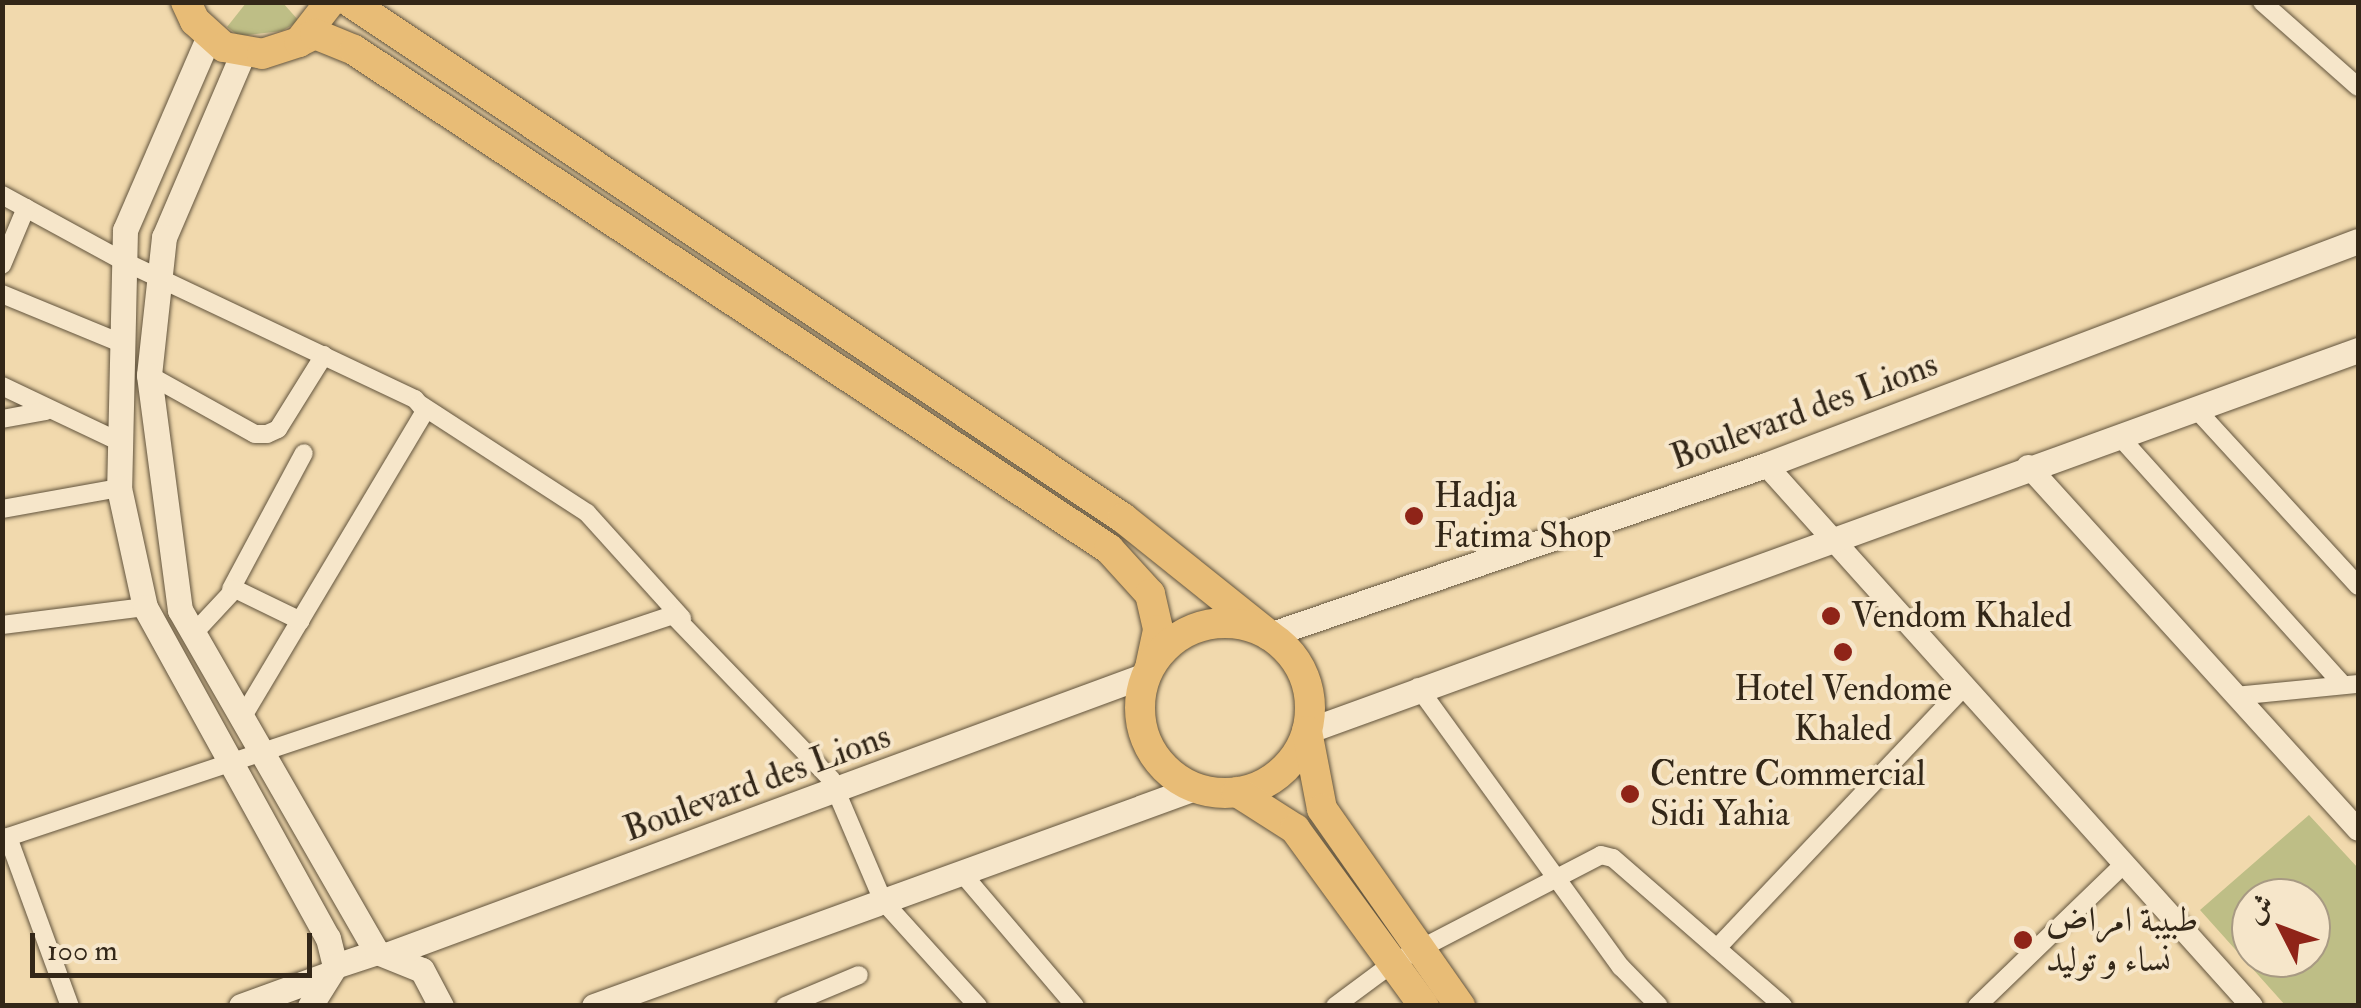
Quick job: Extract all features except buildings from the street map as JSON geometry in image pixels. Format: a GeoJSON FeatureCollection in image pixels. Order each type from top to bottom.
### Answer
{"type":"FeatureCollection","features":[{"type":"Feature","properties":{"kind":"main road"},"geometry":{"type":"LineString","coordinates":[[186,2],[210,36],[243,53],[298,42],[315,34],[354,50],[1109,549],[1150,594],[1158,630],[1139,709],[1149,748],[1195,788]]}},
{"type":"Feature","properties":{"kind":"main road"},"geometry":{"type":"LineString","coordinates":[[298,42],[330,2]]}},
{"type":"Feature","properties":{"kind":"main road"},"geometry":{"type":"LineString","coordinates":[[350,2],[1123,518],[1269,635],[1304,676],[1307,731],[1322,809],[1460,1006]]}},
{"type":"Feature","properties":{"kind":"main road"},"geometry":{"type":"LineString","coordinates":[[210,36],[125,230],[119,488],[145,607],[328,938],[330,970],[310,1006]]}},
{"type":"Feature","properties":{"kind":"main road"},"geometry":{"type":"LineString","coordinates":[[243,53],[164,237],[149,375],[180,610],[260,754],[383,953],[422,970],[441,1006]]}},
{"type":"Feature","properties":{"kind":"main road","name":"Boulevard des Lions"},"geometry":{"type":"LineString","coordinates":[[1269,635],[1766,465],[2358,241]]}},
{"type":"Feature","properties":{"kind":"main road"},"geometry":{"type":"LineString","coordinates":[[1237,792],[1281,772],[1307,731],[1418,687],[2358,350]]}},
{"type":"Feature","properties":{"kind":"main road"},"geometry":{"type":"LineString","coordinates":[[1150,669],[1195,628],[1233,623],[1269,635]]}},
{"type":"Feature","properties":{"kind":"main road","name":"Boulevard des Lions"},"geometry":{"type":"LineString","coordinates":[[330,970],[840,791],[1150,669]]}},
{"type":"Feature","properties":{"kind":"main road"},"geometry":{"type":"LineString","coordinates":[[594,1006],[1195,788],[1237,792],[1295,829],[1424,1006]]}},
{"type":"Feature","properties":{"kind":"main road"},"geometry":{"type":"LineString","coordinates":[[241,1006],[330,970]]}},
{"type":"Feature","properties":{"kind":"street"},"geometry":{"type":"LineString","coordinates":[[2262,2],[2358,87]]}},
{"type":"Feature","properties":{"kind":"street"},"geometry":{"type":"LineString","coordinates":[[2,195],[123,262],[422,404],[587,513],[840,791],[884,901],[978,1006]]}},
{"type":"Feature","properties":{"kind":"street"},"geometry":{"type":"LineString","coordinates":[[2,265],[26,208]]}},
{"type":"Feature","properties":{"kind":"street"},"geometry":{"type":"LineString","coordinates":[[2,294],[121,343]]}},
{"type":"Feature","properties":{"kind":"street"},"geometry":{"type":"LineString","coordinates":[[149,375],[255,434],[267,434],[278,429],[324,355]]}},
{"type":"Feature","properties":{"kind":"street"},"geometry":{"type":"LineString","coordinates":[[2,386],[46,412],[118,441]]}},
{"type":"Feature","properties":{"kind":"street"},"geometry":{"type":"LineString","coordinates":[[241,720],[426,417],[422,404]]}},
{"type":"Feature","properties":{"kind":"street"},"geometry":{"type":"LineString","coordinates":[[2196,409],[2356,579]]}},
{"type":"Feature","properties":{"kind":"street"},"geometry":{"type":"LineString","coordinates":[[2,419],[46,412]]}},
{"type":"Feature","properties":{"kind":"street"},"geometry":{"type":"LineString","coordinates":[[2119,436],[2351,684]]}},
{"type":"Feature","properties":{"kind":"street"},"geometry":{"type":"LineString","coordinates":[[193,634],[231,589],[304,452]]}},
{"type":"Feature","properties":{"kind":"street"},"geometry":{"type":"LineString","coordinates":[[1766,465],[1962,690],[2252,1006]]}},
{"type":"Feature","properties":{"kind":"street"},"geometry":{"type":"LineString","coordinates":[[2028,466],[2358,830]]}},
{"type":"Feature","properties":{"kind":"street"},"geometry":{"type":"LineString","coordinates":[[2,509],[119,488]]}},
{"type":"Feature","properties":{"kind":"street"},"geometry":{"type":"LineString","coordinates":[[231,589],[301,621]]}},
{"type":"Feature","properties":{"kind":"street"},"geometry":{"type":"LineString","coordinates":[[2,624],[145,607]]}},
{"type":"Feature","properties":{"kind":"street"},"geometry":{"type":"LineString","coordinates":[[70,1006],[5,838],[662,617],[682,619]]}},
{"type":"Feature","properties":{"kind":"street"},"geometry":{"type":"LineString","coordinates":[[2234,696],[2351,684]]}},
{"type":"Feature","properties":{"kind":"street"},"geometry":{"type":"LineString","coordinates":[[1418,687],[1560,877],[1621,967],[1660,1006]]}},
{"type":"Feature","properties":{"kind":"street"},"geometry":{"type":"LineString","coordinates":[[1717,948],[1962,690]]}},
{"type":"Feature","properties":{"kind":"street"},"geometry":{"type":"LineString","coordinates":[[1335,1006],[1393,963],[1601,855],[1613,858],[1782,1006]]}},
{"type":"Feature","properties":{"kind":"street"},"geometry":{"type":"LineString","coordinates":[[1977,1006],[2124,864]]}},
{"type":"Feature","properties":{"kind":"street"},"geometry":{"type":"LineString","coordinates":[[961,872],[1075,1006]]}},
{"type":"Feature","properties":{"kind":"street"},"geometry":{"type":"LineString","coordinates":[[784,1006],[860,975]]}},
{"type":"Feature","properties":{"kind":"green space"},"geometry":{"type":"Polygon","coordinates":[[[246,3],[283,3],[299,21],[282,31],[239,36],[227,27],[246,3]]]}},
{"type":"Feature","properties":{"kind":"green space"},"geometry":{"type":"Polygon","coordinates":[[[2309,815],[2358,868],[2358,1005],[2285,1005],[2261,978],[2331,978],[2331,878],[2237,878],[2309,815]]]}},
{"type":"Feature","properties":{"kind":"green space"},"geometry":{"type":"Polygon","coordinates":[[[2231,883],[2231,945],[2200,910],[2231,883]]]}},
{"type":"Feature","properties":{"kind":"place","name":"Hadja Fatima Shop"},"geometry":{"type":"Point","coordinates":[1414,516]}},
{"type":"Feature","properties":{"kind":"place","name":"Vendom Khaled"},"geometry":{"type":"Point","coordinates":[1831,616]}},
{"type":"Feature","properties":{"kind":"place","name":"Hotel Vendome Khaled"},"geometry":{"type":"Point","coordinates":[1843,652]}},
{"type":"Feature","properties":{"kind":"place","name":"Centre Commercial Sidi Yahia"},"geometry":{"type":"Point","coordinates":[1630,794]}},
{"type":"Feature","properties":{"kind":"place","name":"طبيبة امراض نساء و توليد"},"geometry":{"type":"Point","coordinates":[2023,940]}}]}
